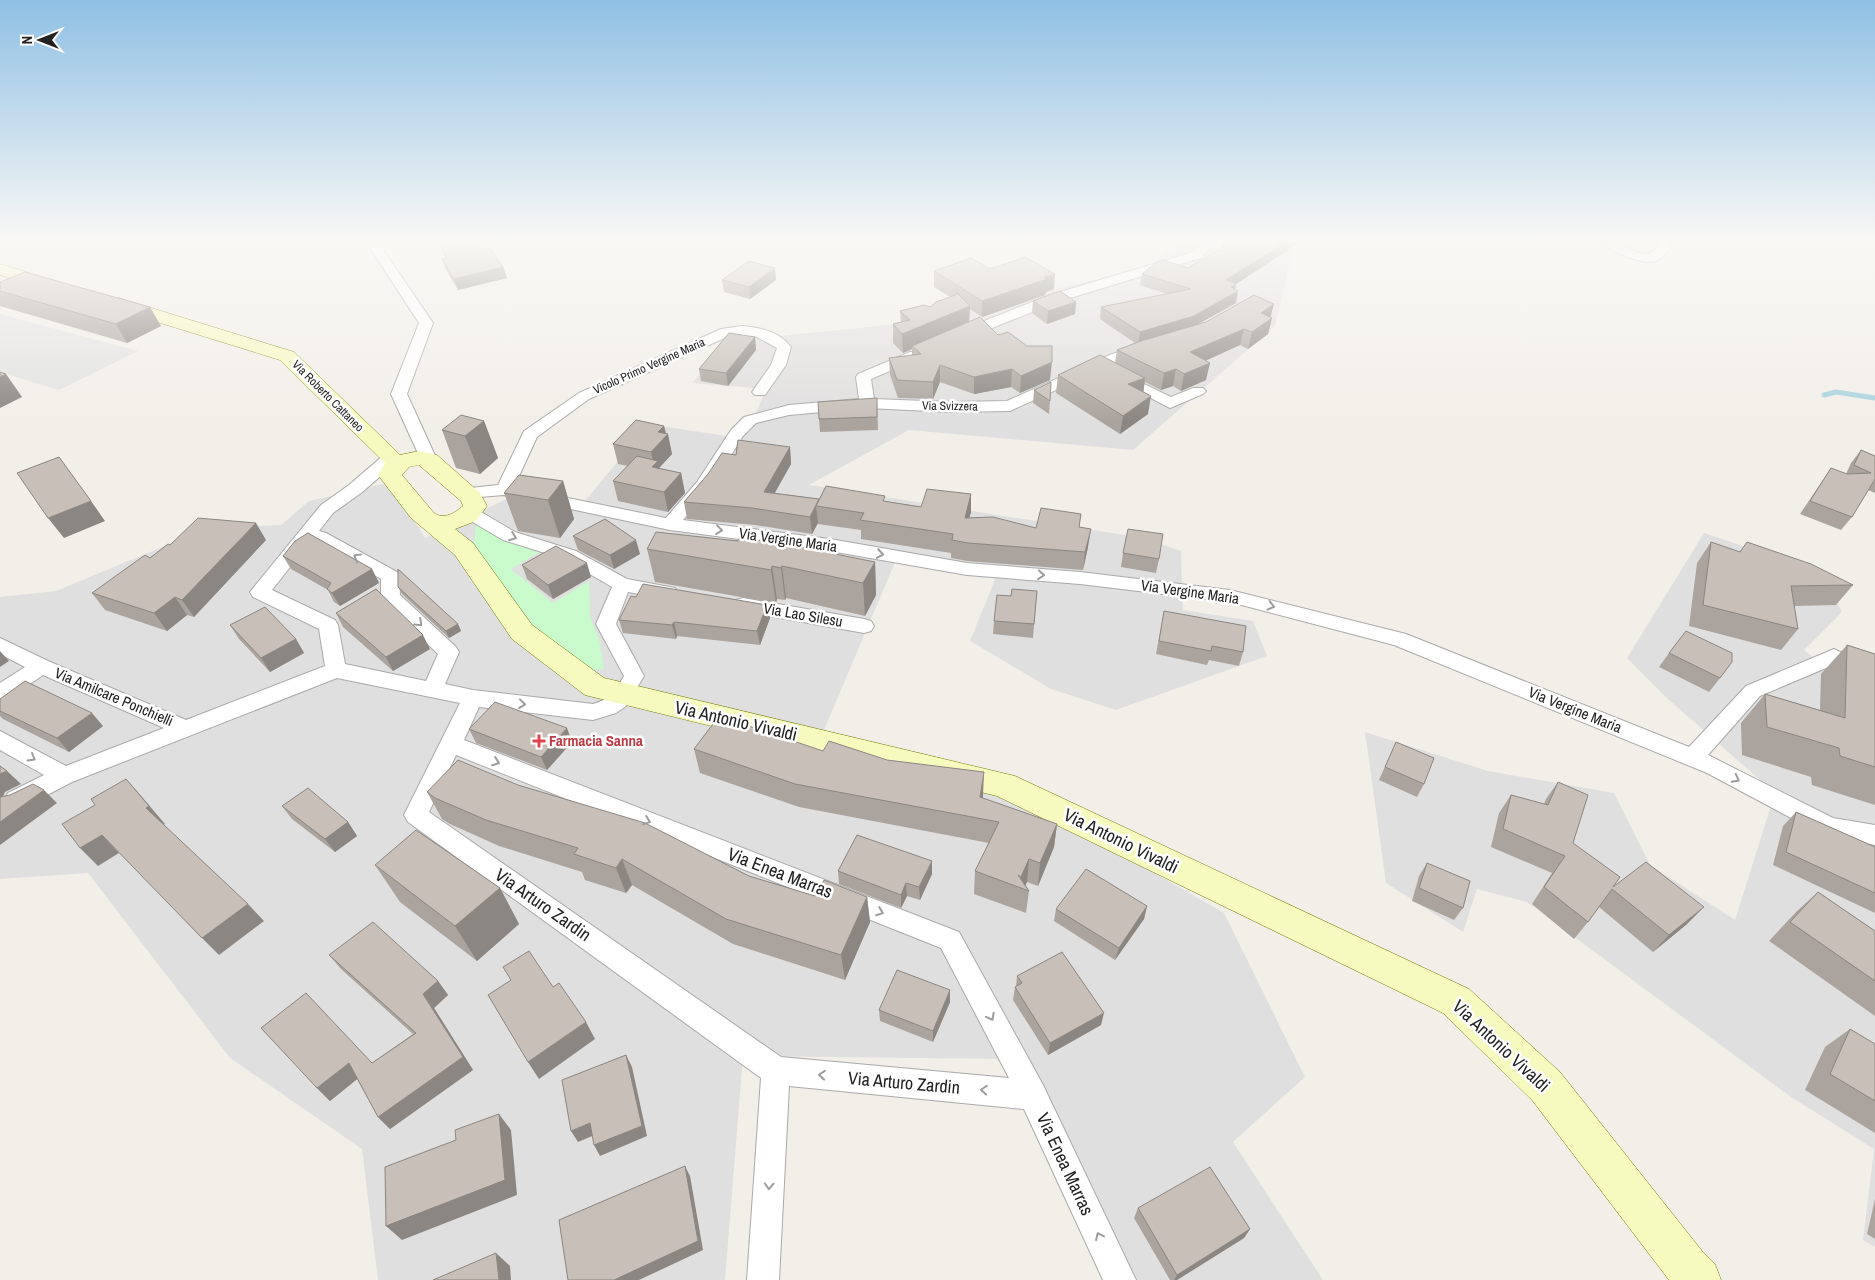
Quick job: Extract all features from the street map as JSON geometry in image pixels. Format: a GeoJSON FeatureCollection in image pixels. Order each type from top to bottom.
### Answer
{"type":"FeatureCollection","features":[{"type":"Feature","properties":{"kind":"main road","name":"Via Roberto Cattaneo"},"geometry":{"type":"LineString","coordinates":[[108,302],[287,356],[404,468]]}},
{"type":"Feature","properties":{"kind":"main road"},"geometry":{"type":"LineString","coordinates":[[404,468],[468,507]]}},
{"type":"Feature","properties":{"kind":"main road","name":"Via Antonio Vivaldi"},"geometry":{"type":"LineString","coordinates":[[404,468],[426,519],[464,549],[522,632],[595,687],[1004,785],[1456,1002],[1546,1086],[1686,1268],[1699,1280]]}},
{"type":"Feature","properties":{"kind":"main road"},"geometry":{"type":"LineString","coordinates":[[426,519],[436,523],[446,523],[468,507]]}},
{"type":"Feature","properties":{"kind":"main road"},"geometry":{"type":"LineString","coordinates":[[464,549],[468,507]]}},
{"type":"Feature","properties":{"kind":"street"},"geometry":{"type":"LineString","coordinates":[[404,468],[399,394],[426,323],[412,302]]}},
{"type":"Feature","properties":{"kind":"street"},"geometry":{"type":"LineString","coordinates":[[952,339],[1048,302]]}},
{"type":"Feature","properties":{"kind":"street","name":"Vicolo Primo Vergine Maria"},"geometry":{"type":"LineString","coordinates":[[504,490],[530,434],[584,396],[726,332],[743,329],[757,331],[775,338],[784,347],[784,355],[760,392]]}},
{"type":"Feature","properties":{"kind":"street","name":"Via Svizzera"},"geometry":{"type":"LineString","coordinates":[[670,524],[704,485],[737,433],[750,420],[789,410],[868,403],[952,407],[1010,406],[1117,357],[1161,344]]}},
{"type":"Feature","properties":{"kind":"street"},"geometry":{"type":"LineString","coordinates":[[868,403],[863,377],[926,350]]}},
{"type":"Feature","properties":{"kind":"street"},"geometry":{"type":"LineString","coordinates":[[1100,366],[1170,403],[1198,391]]}},
{"type":"Feature","properties":{"kind":"street"},"geometry":{"type":"LineString","coordinates":[[336,670],[336,620],[260,592],[327,509],[355,490],[404,468]]}},
{"type":"Feature","properties":{"kind":"street"},"geometry":{"type":"LineString","coordinates":[[355,490],[404,468]]}},
{"type":"Feature","properties":{"kind":"street","name":"Via Vergine Maria"},"geometry":{"type":"LineString","coordinates":[[468,507],[504,490],[670,524],[830,545],[967,569],[1080,578],[1230,596],[1399,639],[1715,768],[1829,826],[1875,835]]}},
{"type":"Feature","properties":{"kind":"street"},"geometry":{"type":"LineString","coordinates":[[468,507],[509,536],[570,554],[622,585],[690,596]]}},
{"type":"Feature","properties":{"kind":"street"},"geometry":{"type":"LineString","coordinates":[[304,537],[320,537],[390,576],[383,591],[449,652],[432,690]]}},
{"type":"Feature","properties":{"kind":"street"},"geometry":{"type":"LineString","coordinates":[[15,800],[64,776],[336,670],[473,698],[593,712],[612,708],[624,694],[634,676],[606,624],[622,585]]}},
{"type":"Feature","properties":{"kind":"street","name":"Via Lao Silesu"},"geometry":{"type":"LineString","coordinates":[[729,603],[864,626]]}},
{"type":"Feature","properties":{"kind":"street","name":"Via Amilcare Ponchielli"},"geometry":{"type":"LineString","coordinates":[[0,645],[41,666],[187,729]]}},
{"type":"Feature","properties":{"kind":"street"},"geometry":{"type":"LineString","coordinates":[[1692,758],[1753,691],[1834,656],[1875,678]]}},
{"type":"Feature","properties":{"kind":"street","name":"Via Amilcare Ponchielli"},"geometry":{"type":"LineString","coordinates":[[0,694],[41,666]]}},
{"type":"Feature","properties":{"kind":"street","name":"Via Arturo Zardin"},"geometry":{"type":"LineString","coordinates":[[473,698],[416,815],[776,1071],[1033,1095]]}},
{"type":"Feature","properties":{"kind":"street"},"geometry":{"type":"LineString","coordinates":[[0,739],[64,776]]}},
{"type":"Feature","properties":{"kind":"street","name":"Via Enea Marras"},"geometry":{"type":"LineString","coordinates":[[451,744],[950,940],[1033,1095],[1120,1280]]}},
{"type":"Feature","properties":{"kind":"street"},"geometry":{"type":"LineString","coordinates":[[763,1280],[776,1071]]}},
{"type":"Feature","properties":{"kind":"shaded area"},"geometry":{"type":"Polygon","coordinates":[[[1000,302],[1281,302],[1275,326],[1133,450],[909,430],[809,485],[1143,538],[1181,551],[1183,610],[1253,621],[1267,656],[1116,710],[1051,689],[970,641],[996,577],[896,560],[821,737],[987,777],[1224,913],[1305,1077],[1233,1142],[1323,1280],[1124,1280],[1008,1059],[743,1056],[725,1280],[378,1280],[362,1149],[230,1058],[88,873],[0,879],[0,597],[56,591],[208,528],[281,525],[309,501],[391,482],[425,538],[529,488],[584,502],[649,424],[732,437],[756,413],[766,389],[692,383],[729,341],[909,323],[1000,302]]]}},
{"type":"Feature","properties":{"kind":"shaded area"},"geometry":{"type":"Polygon","coordinates":[[[0,314],[138,351],[59,390],[0,372],[0,314]]]}},
{"type":"Feature","properties":{"kind":"shaded area"},"geometry":{"type":"Polygon","coordinates":[[[1704,533],[1823,573],[1842,612],[1804,650],[1845,682],[1875,693],[1875,1247],[1863,1240],[1874,1149],[1791,1097],[1527,902],[1477,889],[1463,932],[1386,883],[1365,732],[1488,771],[1614,793],[1650,865],[1735,920],[1775,793],[1668,699],[1627,658],[1704,533]]]}},
{"type":"Feature","properties":{"kind":"green space"},"geometry":{"type":"Polygon","coordinates":[[[476,524],[543,550],[511,569],[553,603],[589,581],[590,616],[599,639],[604,669],[581,670],[528,629],[473,555],[476,524]]]}},
{"type":"Feature","properties":{"kind":"building"},"geometry":{"type":"Polygon","coordinates":[[[38,302],[131,302],[150,307],[116,324],[38,302]]]}},
{"type":"Feature","properties":{"kind":"building"},"geometry":{"type":"Polygon","coordinates":[[[936,302],[966,302],[970,306],[902,334],[893,324],[910,320],[900,311],[924,305],[930,307],[936,302]]]}},
{"type":"Feature","properties":{"kind":"building"},"geometry":{"type":"Polygon","coordinates":[[[1034,302],[1076,302],[1048,311],[1034,302]]]}},
{"type":"Feature","properties":{"kind":"building"},"geometry":{"type":"Polygon","coordinates":[[[1127,302],[1219,302],[1194,316],[1140,332],[1101,307],[1127,302]]]}},
{"type":"Feature","properties":{"kind":"building"},"geometry":{"type":"Polygon","coordinates":[[[1242,302],[1269,302],[1274,304],[1261,313],[1272,318],[1252,332],[1244,329],[1190,352],[1210,363],[1184,374],[1176,369],[1164,373],[1117,350],[1141,341],[1206,322],[1242,302]]]}},
{"type":"Feature","properties":{"kind":"building"},"geometry":{"type":"Polygon","coordinates":[[[980,317],[998,335],[1008,332],[1027,346],[1052,346],[1052,362],[1021,376],[1012,369],[974,377],[940,365],[933,382],[897,380],[889,358],[921,354],[912,346],[980,317]]]}},
{"type":"Feature","properties":{"kind":"building"},"geometry":{"type":"Polygon","coordinates":[[[729,333],[755,337],[726,373],[699,369],[729,333]]]}},
{"type":"Feature","properties":{"kind":"building"},"geometry":{"type":"Polygon","coordinates":[[[1100,355],[1145,378],[1128,384],[1151,396],[1123,416],[1058,375],[1100,355]]]}},
{"type":"Feature","properties":{"kind":"building"},"geometry":{"type":"Polygon","coordinates":[[[1051,382],[1050,401],[1034,390],[1051,382]]]}},
{"type":"Feature","properties":{"kind":"building"},"geometry":{"type":"Polygon","coordinates":[[[877,398],[877,417],[819,419],[818,402],[877,398]]]}},
{"type":"Feature","properties":{"kind":"building"},"geometry":{"type":"Polygon","coordinates":[[[461,415],[484,421],[465,436],[442,430],[461,415]]]}},
{"type":"Feature","properties":{"kind":"building"},"geometry":{"type":"Polygon","coordinates":[[[636,420],[664,426],[658,432],[668,434],[651,452],[613,444],[636,420]]]}},
{"type":"Feature","properties":{"kind":"building"},"geometry":{"type":"Polygon","coordinates":[[[738,440],[790,447],[764,492],[819,499],[810,517],[752,508],[684,502],[708,474],[722,453],[736,455],[738,440]]]}},
{"type":"Feature","properties":{"kind":"building"},"geometry":{"type":"Polygon","coordinates":[[[1861,450],[1875,456],[1875,479],[1852,517],[1810,501],[1831,468],[1847,474],[1871,473],[1854,465],[1861,450]]]}},
{"type":"Feature","properties":{"kind":"building"},"geometry":{"type":"Polygon","coordinates":[[[637,456],[658,461],[652,467],[681,473],[664,492],[613,481],[637,456]]]}},
{"type":"Feature","properties":{"kind":"building"},"geometry":{"type":"Polygon","coordinates":[[[59,457],[91,501],[48,518],[17,473],[59,457]]]}},
{"type":"Feature","properties":{"kind":"building"},"geometry":{"type":"Polygon","coordinates":[[[519,475],[563,481],[548,500],[504,493],[519,475]]]}},
{"type":"Feature","properties":{"kind":"building"},"geometry":{"type":"Polygon","coordinates":[[[826,486],[885,496],[883,501],[921,507],[927,489],[971,494],[965,518],[993,517],[1036,528],[1041,508],[1081,514],[1079,527],[1091,529],[1085,552],[968,543],[952,540],[953,534],[860,520],[864,513],[816,506],[826,486]]]}},
{"type":"Feature","properties":{"kind":"building"},"geometry":{"type":"Polygon","coordinates":[[[198,518],[256,523],[182,600],[175,597],[154,613],[92,593],[145,555],[150,558],[168,544],[170,545],[198,518]]]}},
{"type":"Feature","properties":{"kind":"building"},"geometry":{"type":"Polygon","coordinates":[[[605,519],[636,540],[610,555],[573,536],[605,519]]]}},
{"type":"Feature","properties":{"kind":"building"},"geometry":{"type":"Polygon","coordinates":[[[1128,529],[1163,534],[1159,559],[1123,553],[1128,529]]]}},
{"type":"Feature","properties":{"kind":"building"},"geometry":{"type":"Polygon","coordinates":[[[656,532],[738,541],[740,537],[875,562],[863,583],[782,566],[781,568],[772,566],[771,570],[647,549],[656,532]]]}},
{"type":"Feature","properties":{"kind":"building"},"geometry":{"type":"Polygon","coordinates":[[[308,533],[372,569],[332,593],[327,589],[331,583],[283,556],[295,541],[308,533]]]}},
{"type":"Feature","properties":{"kind":"building"},"geometry":{"type":"Polygon","coordinates":[[[1711,542],[1740,552],[1747,542],[1811,564],[1853,585],[1791,586],[1798,629],[1703,605],[1711,542]]]}},
{"type":"Feature","properties":{"kind":"building"},"geometry":{"type":"Polygon","coordinates":[[[556,546],[587,563],[548,585],[522,565],[556,546]]]}},
{"type":"Feature","properties":{"kind":"building"},"geometry":{"type":"Polygon","coordinates":[[[398,569],[458,624],[446,631],[398,587],[398,569]]]}},
{"type":"Feature","properties":{"kind":"building"},"geometry":{"type":"Polygon","coordinates":[[[643,584],[767,605],[757,631],[674,622],[672,625],[619,620],[631,596],[636,597],[643,584]]]}},
{"type":"Feature","properties":{"kind":"building"},"geometry":{"type":"Polygon","coordinates":[[[376,589],[423,635],[386,657],[336,613],[376,589]]]}},
{"type":"Feature","properties":{"kind":"building"},"geometry":{"type":"Polygon","coordinates":[[[1012,589],[1037,591],[1034,624],[994,621],[997,595],[1011,596],[1012,589]]]}},
{"type":"Feature","properties":{"kind":"building"},"geometry":{"type":"Polygon","coordinates":[[[265,607],[296,639],[261,658],[230,625],[265,607]]]}},
{"type":"Feature","properties":{"kind":"building"},"geometry":{"type":"Polygon","coordinates":[[[1164,611],[1246,626],[1243,652],[1212,646],[1211,651],[1159,641],[1164,611]]]}},
{"type":"Feature","properties":{"kind":"building"},"geometry":{"type":"Polygon","coordinates":[[[1686,631],[1732,653],[1732,662],[1720,678],[1669,653],[1686,631]]]}},
{"type":"Feature","properties":{"kind":"building"},"geometry":{"type":"Polygon","coordinates":[[[1847,645],[1875,654],[1875,767],[1840,756],[1839,748],[1767,727],[1765,694],[1845,718],[1847,645]]]}},
{"type":"Feature","properties":{"kind":"building"},"geometry":{"type":"Polygon","coordinates":[[[25,681],[92,713],[57,738],[0,711],[0,699],[25,681]]]}},
{"type":"Feature","properties":{"kind":"building"},"geometry":{"type":"Polygon","coordinates":[[[495,702],[567,728],[541,757],[469,729],[495,702]]]}},
{"type":"Feature","properties":{"kind":"building"},"geometry":{"type":"Polygon","coordinates":[[[719,716],[823,751],[829,741],[887,760],[984,772],[980,797],[1057,824],[1040,863],[1029,859],[1021,877],[1018,875],[1029,891],[975,871],[999,822],[795,784],[694,749],[719,716]]]}},
{"type":"Feature","properties":{"kind":"building"},"geometry":{"type":"Polygon","coordinates":[[[1396,742],[1434,758],[1424,784],[1385,767],[1396,742]]]}},
{"type":"Feature","properties":{"kind":"building"},"geometry":{"type":"Polygon","coordinates":[[[458,760],[518,785],[645,823],[749,876],[815,896],[824,880],[867,897],[841,955],[726,919],[622,859],[616,868],[574,854],[578,848],[486,820],[435,798],[427,792],[458,760]]]}},
{"type":"Feature","properties":{"kind":"building"},"geometry":{"type":"Polygon","coordinates":[[[0,766],[7,771],[0,774],[0,766]]]}},
{"type":"Feature","properties":{"kind":"building"},"geometry":{"type":"Polygon","coordinates":[[[126,779],[149,806],[146,808],[248,904],[202,938],[102,835],[80,848],[62,824],[95,805],[91,799],[126,779]]]}},
{"type":"Feature","properties":{"kind":"building"},"geometry":{"type":"Polygon","coordinates":[[[1558,782],[1588,795],[1573,843],[1620,877],[1613,887],[1646,862],[1704,907],[1669,935],[1612,889],[1588,922],[1544,887],[1565,856],[1503,829],[1511,795],[1548,805],[1558,782]]]}},
{"type":"Feature","properties":{"kind":"building"},"geometry":{"type":"Polygon","coordinates":[[[33,784],[44,790],[0,822],[0,797],[10,795],[33,784]]]}},
{"type":"Feature","properties":{"kind":"building"},"geometry":{"type":"Polygon","coordinates":[[[308,788],[348,822],[325,839],[282,806],[308,788]]]}},
{"type":"Feature","properties":{"kind":"building"},"geometry":{"type":"Polygon","coordinates":[[[1796,812],[1875,847],[1875,893],[1786,852],[1796,812]]]}},
{"type":"Feature","properties":{"kind":"building"},"geometry":{"type":"Polygon","coordinates":[[[416,830],[500,888],[455,926],[375,865],[416,830]]]}},
{"type":"Feature","properties":{"kind":"building"},"geometry":{"type":"Polygon","coordinates":[[[857,835],[932,861],[919,887],[906,883],[901,895],[838,871],[857,835]]]}},
{"type":"Feature","properties":{"kind":"building"},"geometry":{"type":"Polygon","coordinates":[[[1427,863],[1470,881],[1463,908],[1419,888],[1427,863]]]}},
{"type":"Feature","properties":{"kind":"building"},"geometry":{"type":"Polygon","coordinates":[[[1086,869],[1147,906],[1119,948],[1056,909],[1086,869]]]}},
{"type":"Feature","properties":{"kind":"building"},"geometry":{"type":"Polygon","coordinates":[[[1818,892],[1875,931],[1875,981],[1790,922],[1818,892]]]}},
{"type":"Feature","properties":{"kind":"building"},"geometry":{"type":"Polygon","coordinates":[[[373,922],[438,981],[423,994],[463,1057],[378,1117],[349,1063],[317,1088],[261,1028],[306,993],[372,1063],[416,1033],[329,955],[373,922]]]}},
{"type":"Feature","properties":{"kind":"building"},"geometry":{"type":"Polygon","coordinates":[[[529,951],[553,987],[559,983],[586,1022],[528,1062],[488,995],[511,980],[503,967],[529,951]]]}},
{"type":"Feature","properties":{"kind":"building"},"geometry":{"type":"Polygon","coordinates":[[[1062,952],[1104,1013],[1050,1043],[1015,987],[1022,983],[1017,976],[1062,952]]]}},
{"type":"Feature","properties":{"kind":"building"},"geometry":{"type":"Polygon","coordinates":[[[897,970],[950,990],[933,1031],[879,1010],[897,970]]]}},
{"type":"Feature","properties":{"kind":"building"},"geometry":{"type":"Polygon","coordinates":[[[1850,1029],[1875,1044],[1875,1101],[1830,1074],[1850,1029]]]}},
{"type":"Feature","properties":{"kind":"building"},"geometry":{"type":"Polygon","coordinates":[[[626,1055],[642,1126],[594,1145],[590,1123],[571,1131],[562,1080],[626,1055]]]}},
{"type":"Feature","properties":{"kind":"building"},"geometry":{"type":"Polygon","coordinates":[[[499,1114],[505,1180],[386,1226],[385,1167],[456,1140],[455,1130],[499,1114]]]}},
{"type":"Feature","properties":{"kind":"building"},"geometry":{"type":"Polygon","coordinates":[[[685,1166],[698,1241],[614,1280],[568,1280],[559,1220],[685,1166]]]}},
{"type":"Feature","properties":{"kind":"building"},"geometry":{"type":"Polygon","coordinates":[[[1210,1167],[1250,1229],[1177,1275],[1138,1208],[1210,1167]]]}},
{"type":"Feature","properties":{"kind":"building"},"geometry":{"type":"Polygon","coordinates":[[[496,1253],[499,1280],[433,1280],[496,1253]]]}},
{"type":"Feature","properties":{"kind":"waterway"},"geometry":{"type":"LineString","coordinates":[[1824,395],[1836,392],[1875,398]]}},
{"type":"Feature","properties":{"kind":"place","name":"Farmacia Sanna"},"geometry":{"type":"Point","coordinates":[539,741]}}]}
